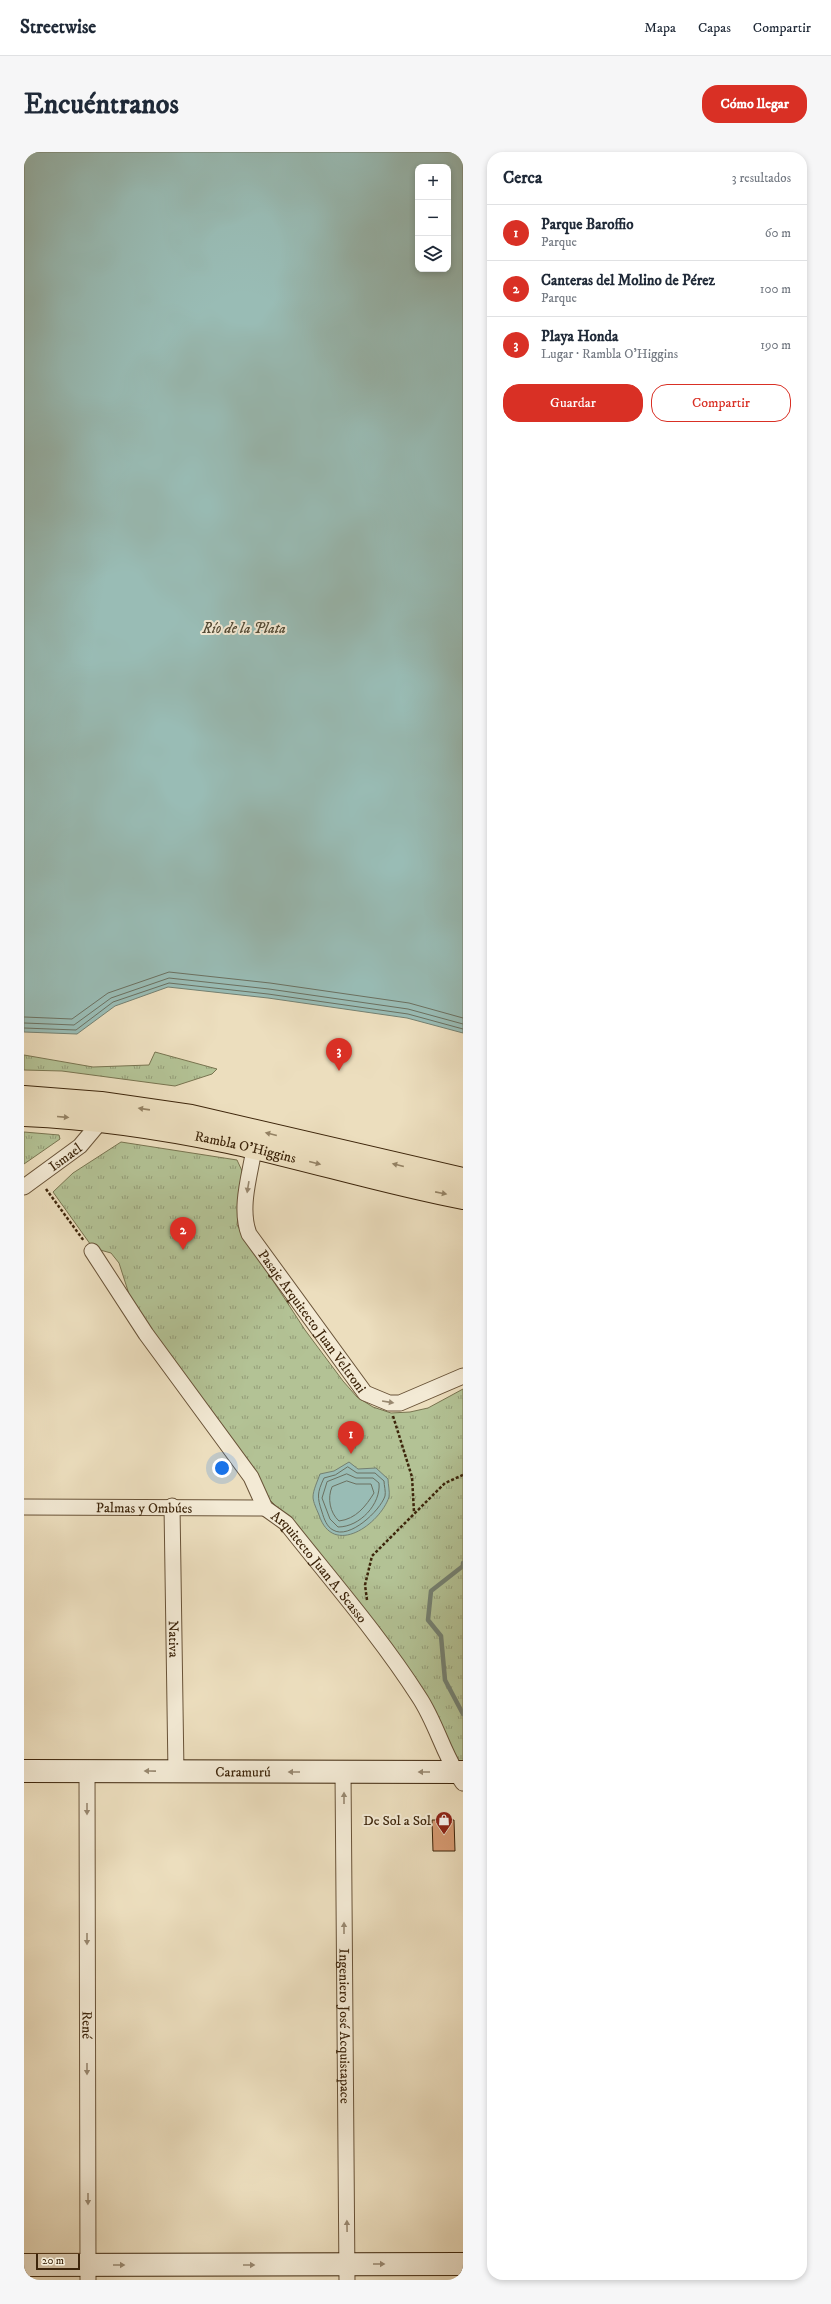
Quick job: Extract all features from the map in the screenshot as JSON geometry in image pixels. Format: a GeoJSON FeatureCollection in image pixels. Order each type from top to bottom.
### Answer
{"type":"FeatureCollection","features":[{"type":"Feature","properties":{"kind":"main road","name":"Rambla O'Higgins"},"geometry":{"type":"LineString","coordinates":[[24,1097],[101,1103],[191,1116],[463,1179]]}},
{"type":"Feature","properties":{"kind":"main road","name":"Rambla O'Higgins"},"geometry":{"type":"LineString","coordinates":[[24,1115],[101,1121],[175,1132],[463,1198]]}},
{"type":"Feature","properties":{"kind":"main road","name":"Caramurú"},"geometry":{"type":"LineString","coordinates":[[24,1771],[343,1772],[460,1776]]}},
{"type":"Feature","properties":{"kind":"main road"},"geometry":{"type":"LineString","coordinates":[[24,2265],[88,2273],[347,2272],[463,2264]]}},
{"type":"Feature","properties":{"kind":"street","name":"Ismael"},"geometry":{"type":"LineString","coordinates":[[24,1187],[80,1146],[101,1121]]}},
{"type":"Feature","properties":{"kind":"street","name":"Pasaje Arquitecto Juan Veltroni"},"geometry":{"type":"LineString","coordinates":[[254,1149],[244,1212],[245,1223],[249,1234],[365,1393],[389,1403]]}},
{"type":"Feature","properties":{"kind":"street","name":"Arquitecto Juan A. Scasso"},"geometry":{"type":"LineString","coordinates":[[92,1251],[146,1334],[251,1477],[265,1508],[286,1523],[409,1681],[432,1719],[460,1776]]}},
{"type":"Feature","properties":{"kind":"street"},"geometry":{"type":"LineString","coordinates":[[389,1403],[411,1400],[463,1376]]}},
{"type":"Feature","properties":{"kind":"street","name":"Palmas y Ombúes"},"geometry":{"type":"LineString","coordinates":[[24,1507],[172,1506],[265,1508]]}},
{"type":"Feature","properties":{"kind":"street","name":"Nativa"},"geometry":{"type":"LineString","coordinates":[[172,1506],[176,1772]]}},
{"type":"Feature","properties":{"kind":"street","name":"René"},"geometry":{"type":"LineString","coordinates":[[87,1770],[88,2273]]}},
{"type":"Feature","properties":{"kind":"street","name":"Ingeniero José Acquistapace"},"geometry":{"type":"LineString","coordinates":[[343,1772],[347,2272]]}},
{"type":"Feature","properties":{"kind":"path"},"geometry":{"type":"LineString","coordinates":[[38,1177],[92,1251]]}},
{"type":"Feature","properties":{"kind":"path"},"geometry":{"type":"LineString","coordinates":[[389,1403],[412,1477],[414,1513]]}},
{"type":"Feature","properties":{"kind":"path"},"geometry":{"type":"LineString","coordinates":[[368,1605],[365,1586],[372,1556],[445,1483],[463,1475]]}},
{"type":"Feature","properties":{"kind":"green space"},"geometry":{"type":"Polygon","coordinates":[[[155,1052],[217,1069],[212,1074],[175,1086],[62,1071],[24,1070],[24,1055],[93,1067],[149,1065],[155,1052]]]}},
{"type":"Feature","properties":{"kind":"green space"},"geometry":{"type":"Polygon","coordinates":[[[24,1132],[59,1135],[60,1139],[24,1164],[24,1132]]]}},
{"type":"Feature","properties":{"kind":"green space"},"geometry":{"type":"Polygon","coordinates":[[[121,1142],[237,1160],[243,1173],[237,1225],[305,1330],[343,1381],[357,1397],[373,1407],[391,1413],[410,1412],[428,1408],[463,1389],[463,1764],[457,1764],[285,1515],[264,1494],[175,1367],[129,1294],[119,1263],[111,1253],[93,1248],[53,1192],[73,1173],[121,1142]]]}},
{"type":"Feature","properties":{"kind":"water","name":"Río de la Plata"},"geometry":{"type":"Polygon","coordinates":[[[24,152],[463,152],[463,1033],[407,1018],[268,998],[168,987],[115,1006],[77,1034],[24,1032],[24,152]]]}},
{"type":"Feature","properties":{"kind":"water"},"geometry":{"type":"Polygon","coordinates":[[[349,1462],[358,1469],[376,1468],[388,1479],[389,1497],[384,1507],[367,1526],[356,1532],[345,1535],[335,1534],[326,1528],[315,1506],[313,1494],[320,1474],[334,1471],[349,1462]]]}},
{"type":"Feature","properties":{"kind":"building","name":"De Sol a Sol"},"geometry":{"type":"Polygon","coordinates":[[[432,1820],[454,1820],[455,1851],[433,1851],[432,1820]]]}},
{"type":"Feature","properties":{"kind":"waterway"},"geometry":{"type":"LineString","coordinates":[[463,1563],[463,1566],[431,1591],[428,1620],[441,1636],[445,1680],[463,1714]]}},
{"type":"Feature","properties":{"kind":"place","name":"Playa Honda"},"geometry":{"type":"Point","coordinates":[339,1071]}},
{"type":"Feature","properties":{"kind":"place","name":"Canteras del Molino de Pérez"},"geometry":{"type":"Point","coordinates":[183,1250]}},
{"type":"Feature","properties":{"kind":"place","name":"Parque Baroffio"},"geometry":{"type":"Point","coordinates":[351,1454]}},
{"type":"Feature","properties":{"kind":"place","name":"De Sol a Sol"},"geometry":{"type":"Point","coordinates":[444,1835]}}]}
